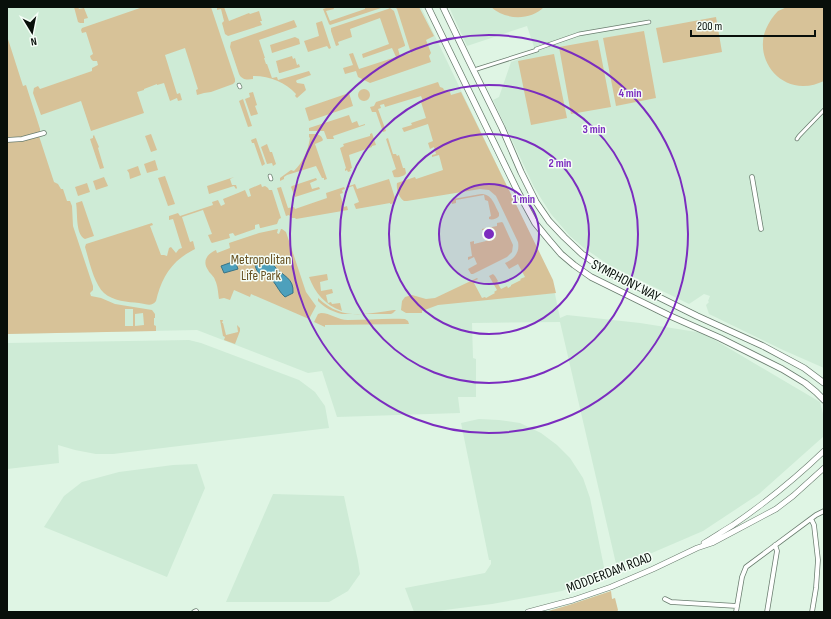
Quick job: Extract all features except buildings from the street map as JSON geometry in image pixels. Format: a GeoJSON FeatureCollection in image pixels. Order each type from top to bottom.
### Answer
{"type":"FeatureCollection","features":[{"type":"Feature","properties":{"kind":"main road","name":"SYMPHONY WAY"},"geometry":{"type":"LineString","coordinates":[[428,7],[512,180],[535,223],[561,254],[590,277],[782,369],[805,383],[824,400]]}},
{"type":"Feature","properties":{"kind":"main road","name":"SYMPHONY WAY"},"geometry":{"type":"LineString","coordinates":[[443,7],[536,202],[549,221],[564,237],[582,254],[606,270],[697,316],[763,346],[804,368],[824,383]]}},
{"type":"Feature","properties":{"kind":"street"},"geometry":{"type":"LineString","coordinates":[[477,69],[537,50],[536,49],[579,34],[649,22]]}},
{"type":"Feature","properties":{"kind":"street"},"geometry":{"type":"LineString","coordinates":[[797,139],[824,110]]}},
{"type":"Feature","properties":{"kind":"street"},"geometry":{"type":"LineString","coordinates":[[7,140],[18,140],[44,133]]}},
{"type":"Feature","properties":{"kind":"street"},"geometry":{"type":"LineString","coordinates":[[752,177],[761,229]]}},
{"type":"Feature","properties":{"kind":"street","name":"MODDERDAM ROAD"},"geometry":{"type":"LineString","coordinates":[[697,548],[780,490],[824,451]]}},
{"type":"Feature","properties":{"kind":"street","name":"MODDERDAM ROAD"},"geometry":{"type":"LineString","coordinates":[[528,612],[573,600],[611,587],[722,538],[776,509],[794,496],[824,468]]}},
{"type":"Feature","properties":{"kind":"street"},"geometry":{"type":"LineString","coordinates":[[736,612],[745,568],[824,511]]}},
{"type":"Feature","properties":{"kind":"street"},"geometry":{"type":"LineString","coordinates":[[811,519],[814,525],[818,560],[817,586],[812,612]]}},
{"type":"Feature","properties":{"kind":"street"},"geometry":{"type":"LineString","coordinates":[[767,612],[777,551],[775,546]]}},
{"type":"Feature","properties":{"kind":"street"},"geometry":{"type":"LineString","coordinates":[[665,599],[671,602],[737,606]]}},
{"type":"Feature","properties":{"kind":"shaded area"},"geometry":{"type":"Polygon","coordinates":[[[7,7],[421,7],[552,280],[560,318],[567,315],[640,323],[703,333],[820,402],[824,418],[824,436],[759,494],[703,531],[617,568],[560,322],[472,323],[473,358],[476,359],[476,397],[458,397],[460,413],[337,417],[322,371],[308,373],[197,330],[7,334],[7,7]]]}},
{"type":"Feature","properties":{"kind":"shaded area"},"geometry":{"type":"Polygon","coordinates":[[[449,7],[824,7],[824,368],[709,314],[706,305],[709,302],[710,296],[704,294],[689,304],[609,265],[584,248],[570,236],[551,214],[534,187],[493,100],[499,97],[511,62],[536,53],[527,26],[467,46],[449,7]]]}},
{"type":"Feature","properties":{"kind":"shaded area"},"geometry":{"type":"Polygon","coordinates":[[[189,340],[201,343],[299,380],[315,392],[325,406],[329,428],[113,454],[96,454],[58,445],[59,463],[7,469],[7,343],[189,340]]]}},
{"type":"Feature","properties":{"kind":"shaded area"},"geometry":{"type":"Polygon","coordinates":[[[479,419],[520,423],[541,433],[557,445],[570,458],[583,478],[590,498],[605,572],[562,591],[492,604],[429,612],[414,612],[405,588],[485,573],[491,564],[461,423],[479,419]]]}},
{"type":"Feature","properties":{"kind":"shaded area"},"geometry":{"type":"Polygon","coordinates":[[[197,464],[205,488],[167,577],[44,527],[64,496],[82,482],[119,472],[173,465],[197,464]]]}},
{"type":"Feature","properties":{"kind":"shaded area"},"geometry":{"type":"Polygon","coordinates":[[[273,494],[344,496],[360,574],[348,591],[329,602],[226,602],[273,494]]]}},
{"type":"Feature","properties":{"kind":"green space"},"geometry":{"type":"Polygon","coordinates":[[[74,7],[78,7],[79,9],[84,8],[88,18],[84,19],[84,23],[78,22],[74,7]]]}},
{"type":"Feature","properties":{"kind":"green space"},"geometry":{"type":"Polygon","coordinates":[[[143,7],[211,7],[235,82],[211,92],[197,95],[196,90],[198,89],[185,48],[165,55],[177,94],[180,93],[182,100],[178,101],[177,98],[170,101],[164,83],[157,84],[137,92],[144,113],[91,131],[81,101],[41,115],[33,93],[34,88],[38,86],[40,89],[92,71],[92,68],[98,65],[97,61],[93,61],[91,59],[90,56],[93,54],[86,32],[82,33],[82,28],[143,7]]]}},
{"type":"Feature","properties":{"kind":"green space"},"geometry":{"type":"Polygon","coordinates":[[[224,7],[229,21],[249,13],[259,11],[262,25],[228,36],[225,34],[222,23],[224,21],[221,9],[217,10],[217,8],[224,7]]]}},
{"type":"Feature","properties":{"kind":"green space"},"geometry":{"type":"Polygon","coordinates":[[[333,7],[334,9],[326,11],[330,21],[365,9],[365,7],[384,7],[330,25],[323,9],[333,7]]]}},
{"type":"Feature","properties":{"kind":"green space"},"geometry":{"type":"Polygon","coordinates":[[[395,7],[419,7],[434,36],[426,40],[431,53],[429,56],[431,62],[370,83],[358,77],[356,71],[345,74],[343,68],[353,65],[349,54],[353,53],[359,69],[396,57],[392,48],[363,58],[362,54],[389,44],[380,18],[350,29],[352,37],[338,42],[339,45],[336,46],[331,28],[390,8],[394,11],[405,45],[398,49],[400,56],[411,53],[397,9],[395,7]]]}},
{"type":"Feature","properties":{"kind":"green space"},"geometry":{"type":"Polygon","coordinates":[[[491,7],[544,7],[532,15],[518,17],[503,14],[491,7]]]}},
{"type":"Feature","properties":{"kind":"green space"},"geometry":{"type":"Polygon","coordinates":[[[787,7],[824,8],[824,81],[809,86],[793,85],[783,81],[776,75],[765,58],[763,39],[766,29],[771,19],[778,11],[787,7]]]}},
{"type":"Feature","properties":{"kind":"green space"},"geometry":{"type":"Polygon","coordinates":[[[716,17],[722,52],[663,63],[656,28],[716,17]]]}},
{"type":"Feature","properties":{"kind":"green space"},"geometry":{"type":"Polygon","coordinates":[[[294,20],[297,27],[259,40],[272,78],[277,77],[278,80],[309,71],[311,75],[296,81],[297,83],[304,84],[306,90],[297,98],[295,96],[296,94],[292,90],[277,80],[259,76],[253,76],[253,79],[245,79],[242,77],[239,74],[230,47],[231,42],[294,20]]]}},
{"type":"Feature","properties":{"kind":"green space"},"geometry":{"type":"Polygon","coordinates":[[[322,21],[331,48],[329,49],[327,46],[308,52],[304,41],[319,36],[316,23],[322,21]]]}},
{"type":"Feature","properties":{"kind":"green space"},"geometry":{"type":"Polygon","coordinates":[[[644,31],[656,98],[616,106],[603,38],[644,31]]]}},
{"type":"Feature","properties":{"kind":"green space"},"geometry":{"type":"Polygon","coordinates":[[[7,36],[23,86],[26,85],[40,129],[38,133],[54,182],[58,184],[61,189],[63,189],[67,201],[70,201],[72,206],[73,226],[93,286],[93,290],[90,293],[91,296],[101,298],[115,304],[152,310],[155,314],[154,325],[156,326],[156,331],[7,334],[7,36]],[[125,309],[125,326],[133,326],[133,309],[125,309]],[[143,313],[135,314],[135,326],[144,325],[143,313]]]}},
{"type":"Feature","properties":{"kind":"green space"},"geometry":{"type":"Polygon","coordinates":[[[295,37],[299,39],[300,44],[272,53],[270,45],[295,37]]]}},
{"type":"Feature","properties":{"kind":"green space"},"geometry":{"type":"Polygon","coordinates":[[[598,40],[611,107],[571,114],[559,47],[598,40]]]}},
{"type":"Feature","properties":{"kind":"green space"},"geometry":{"type":"Polygon","coordinates":[[[554,54],[567,118],[531,125],[518,61],[554,54]]]}},
{"type":"Feature","properties":{"kind":"green space"},"geometry":{"type":"Polygon","coordinates":[[[292,56],[293,59],[295,58],[297,65],[299,64],[300,67],[279,73],[276,61],[292,56]]]}},
{"type":"Feature","properties":{"kind":"green space"},"geometry":{"type":"Polygon","coordinates":[[[438,82],[440,87],[450,92],[451,95],[461,92],[553,280],[556,293],[438,305],[422,311],[422,313],[406,313],[401,310],[402,301],[405,297],[412,295],[426,299],[435,298],[477,278],[478,279],[474,281],[474,283],[482,298],[486,298],[495,293],[494,292],[497,290],[489,276],[493,274],[495,276],[501,289],[507,286],[508,288],[525,277],[518,264],[509,269],[505,263],[516,255],[518,242],[496,196],[489,190],[480,189],[407,201],[402,200],[399,196],[397,183],[415,177],[416,179],[443,170],[439,155],[432,157],[432,155],[436,154],[434,147],[430,149],[428,143],[433,141],[428,124],[404,132],[402,128],[426,118],[421,102],[423,101],[421,96],[385,107],[384,104],[380,105],[381,108],[378,109],[386,131],[383,132],[376,112],[372,112],[370,107],[374,106],[376,102],[438,82]]]}},
{"type":"Feature","properties":{"kind":"green space"},"geometry":{"type":"Polygon","coordinates":[[[362,89],[366,89],[370,95],[366,101],[362,101],[358,97],[358,93],[362,89]]]}},
{"type":"Feature","properties":{"kind":"green space"},"geometry":{"type":"Polygon","coordinates":[[[253,92],[258,114],[251,116],[245,99],[250,97],[249,93],[253,92]]]}},
{"type":"Feature","properties":{"kind":"green space"},"geometry":{"type":"Polygon","coordinates":[[[349,93],[353,106],[309,121],[305,108],[349,93]]]}},
{"type":"Feature","properties":{"kind":"green space"},"geometry":{"type":"Polygon","coordinates":[[[243,99],[252,126],[248,127],[239,101],[243,99]]]}},
{"type":"Feature","properties":{"kind":"green space"},"geometry":{"type":"Polygon","coordinates":[[[349,115],[352,123],[357,121],[359,126],[365,125],[333,136],[334,139],[327,139],[324,131],[309,131],[309,128],[349,115]]]}},
{"type":"Feature","properties":{"kind":"green space"},"geometry":{"type":"Polygon","coordinates":[[[372,133],[376,145],[349,155],[352,168],[350,169],[351,171],[345,171],[346,168],[340,148],[344,146],[343,144],[370,136],[372,133]]]}},
{"type":"Feature","properties":{"kind":"green space"},"geometry":{"type":"Polygon","coordinates":[[[151,134],[157,150],[151,152],[145,136],[151,134]]]}},
{"type":"Feature","properties":{"kind":"green space"},"geometry":{"type":"Polygon","coordinates":[[[309,134],[319,135],[323,140],[315,144],[327,179],[324,180],[324,178],[322,178],[316,166],[287,175],[280,181],[280,178],[291,170],[294,171],[302,160],[309,143],[309,134]]]}},
{"type":"Feature","properties":{"kind":"green space"},"geometry":{"type":"Polygon","coordinates":[[[94,135],[99,147],[98,148],[104,168],[100,169],[90,139],[93,138],[94,135]]]}},
{"type":"Feature","properties":{"kind":"green space"},"geometry":{"type":"Polygon","coordinates":[[[256,138],[265,164],[262,166],[254,143],[252,143],[251,140],[256,138]]]}},
{"type":"Feature","properties":{"kind":"green space"},"geometry":{"type":"Polygon","coordinates":[[[388,138],[393,154],[396,154],[397,156],[399,155],[403,168],[405,168],[406,173],[404,175],[394,177],[392,171],[396,169],[386,139],[388,138]]]}},
{"type":"Feature","properties":{"kind":"green space"},"geometry":{"type":"Polygon","coordinates":[[[267,144],[270,152],[272,152],[276,164],[273,166],[272,163],[267,164],[261,147],[267,144]]]}},
{"type":"Feature","properties":{"kind":"green space"},"geometry":{"type":"Polygon","coordinates":[[[155,160],[158,170],[147,173],[144,164],[155,160]]]}},
{"type":"Feature","properties":{"kind":"green space"},"geometry":{"type":"Polygon","coordinates":[[[138,166],[141,175],[130,179],[127,170],[138,166]]]}},
{"type":"Feature","properties":{"kind":"green space"},"geometry":{"type":"Polygon","coordinates":[[[165,176],[175,204],[168,206],[158,178],[165,176]]]}},
{"type":"Feature","properties":{"kind":"green space"},"geometry":{"type":"Polygon","coordinates":[[[104,177],[108,186],[96,190],[93,181],[104,177]]]}},
{"type":"Feature","properties":{"kind":"green space"},"geometry":{"type":"Polygon","coordinates":[[[234,177],[230,179],[232,185],[236,185],[236,189],[234,186],[209,194],[207,186],[234,177]]]}},
{"type":"Feature","properties":{"kind":"green space"},"geometry":{"type":"Polygon","coordinates":[[[316,178],[317,180],[310,183],[312,189],[319,187],[320,189],[295,197],[291,187],[292,186],[316,178]]]}},
{"type":"Feature","properties":{"kind":"green space"},"geometry":{"type":"Polygon","coordinates":[[[389,179],[395,198],[394,202],[391,204],[356,209],[354,204],[359,202],[353,186],[346,187],[355,184],[357,189],[389,179]]]}},
{"type":"Feature","properties":{"kind":"green space"},"geometry":{"type":"Polygon","coordinates":[[[87,183],[90,192],[78,196],[75,187],[87,183]]]}},
{"type":"Feature","properties":{"kind":"green space"},"geometry":{"type":"Polygon","coordinates":[[[261,184],[262,187],[265,186],[269,190],[272,190],[281,218],[277,224],[261,228],[259,224],[255,225],[255,229],[235,236],[233,233],[229,234],[230,238],[212,243],[208,235],[212,234],[203,210],[182,217],[190,242],[193,241],[195,249],[177,261],[168,271],[156,301],[153,304],[149,305],[121,301],[108,296],[100,289],[92,272],[85,247],[86,244],[152,223],[153,225],[150,226],[161,255],[167,256],[169,248],[171,247],[176,253],[182,248],[173,219],[169,220],[169,216],[178,213],[180,216],[213,205],[212,202],[218,200],[221,206],[225,204],[223,199],[245,190],[248,197],[251,196],[249,189],[261,184]]]}},
{"type":"Feature","properties":{"kind":"green space"},"geometry":{"type":"Polygon","coordinates":[[[281,187],[288,208],[294,207],[295,209],[327,198],[326,193],[344,187],[345,189],[342,190],[343,193],[340,194],[344,207],[347,206],[348,210],[296,219],[289,215],[286,216],[277,188],[281,187]]]}},
{"type":"Feature","properties":{"kind":"green space"},"geometry":{"type":"Polygon","coordinates":[[[485,194],[492,200],[499,213],[497,218],[489,219],[491,216],[488,201],[485,200],[484,195],[456,200],[456,203],[452,204],[451,200],[453,199],[485,194]]]}},
{"type":"Feature","properties":{"kind":"green space"},"geometry":{"type":"Polygon","coordinates":[[[82,201],[94,236],[85,239],[78,228],[76,203],[82,201]]]}},
{"type":"Feature","properties":{"kind":"green space"},"geometry":{"type":"Polygon","coordinates":[[[502,222],[513,245],[512,252],[507,257],[471,274],[468,269],[477,264],[474,257],[468,260],[468,257],[472,256],[470,242],[474,241],[474,244],[486,241],[485,230],[482,229],[497,226],[497,223],[502,222]]]}},
{"type":"Feature","properties":{"kind":"green space","name":"Metropolitan Life Park"},"geometry":{"type":"Polygon","coordinates":[[[278,229],[277,233],[279,234],[281,229],[286,232],[306,292],[316,306],[309,319],[251,294],[250,297],[234,290],[230,300],[224,298],[219,299],[214,277],[206,267],[206,258],[216,250],[217,253],[230,248],[229,243],[259,233],[278,229]]]}},
{"type":"Feature","properties":{"kind":"green space"},"geometry":{"type":"Polygon","coordinates":[[[327,274],[328,280],[320,282],[321,291],[332,289],[333,293],[326,295],[328,303],[340,303],[342,311],[326,302],[321,298],[309,277],[327,274]]]}},
{"type":"Feature","properties":{"kind":"green space"},"geometry":{"type":"Polygon","coordinates":[[[318,298],[336,310],[353,314],[342,314],[332,311],[318,301],[318,298]]]}},
{"type":"Feature","properties":{"kind":"green space"},"geometry":{"type":"Polygon","coordinates":[[[396,310],[391,314],[364,314],[396,310]]]}},
{"type":"Feature","properties":{"kind":"green space"},"geometry":{"type":"Polygon","coordinates":[[[321,313],[348,320],[405,319],[409,324],[325,325],[325,327],[314,322],[318,314],[321,313]]]}},
{"type":"Feature","properties":{"kind":"green space"},"geometry":{"type":"Polygon","coordinates":[[[220,320],[223,320],[222,323],[226,335],[238,332],[237,325],[240,328],[235,344],[224,340],[225,337],[223,336],[220,320]]]}},
{"type":"Feature","properties":{"kind":"green space"},"geometry":{"type":"Polygon","coordinates":[[[611,591],[612,599],[615,598],[618,610],[617,612],[545,612],[569,605],[611,591]]]}},
{"type":"Feature","properties":{"kind":"water"},"geometry":{"type":"Polygon","coordinates":[[[267,257],[278,270],[288,278],[292,284],[293,293],[285,297],[270,278],[259,273],[255,264],[260,259],[267,257]]]}},
{"type":"Feature","properties":{"kind":"water"},"geometry":{"type":"Polygon","coordinates":[[[235,261],[238,269],[224,273],[221,266],[235,261]]]}}]}
